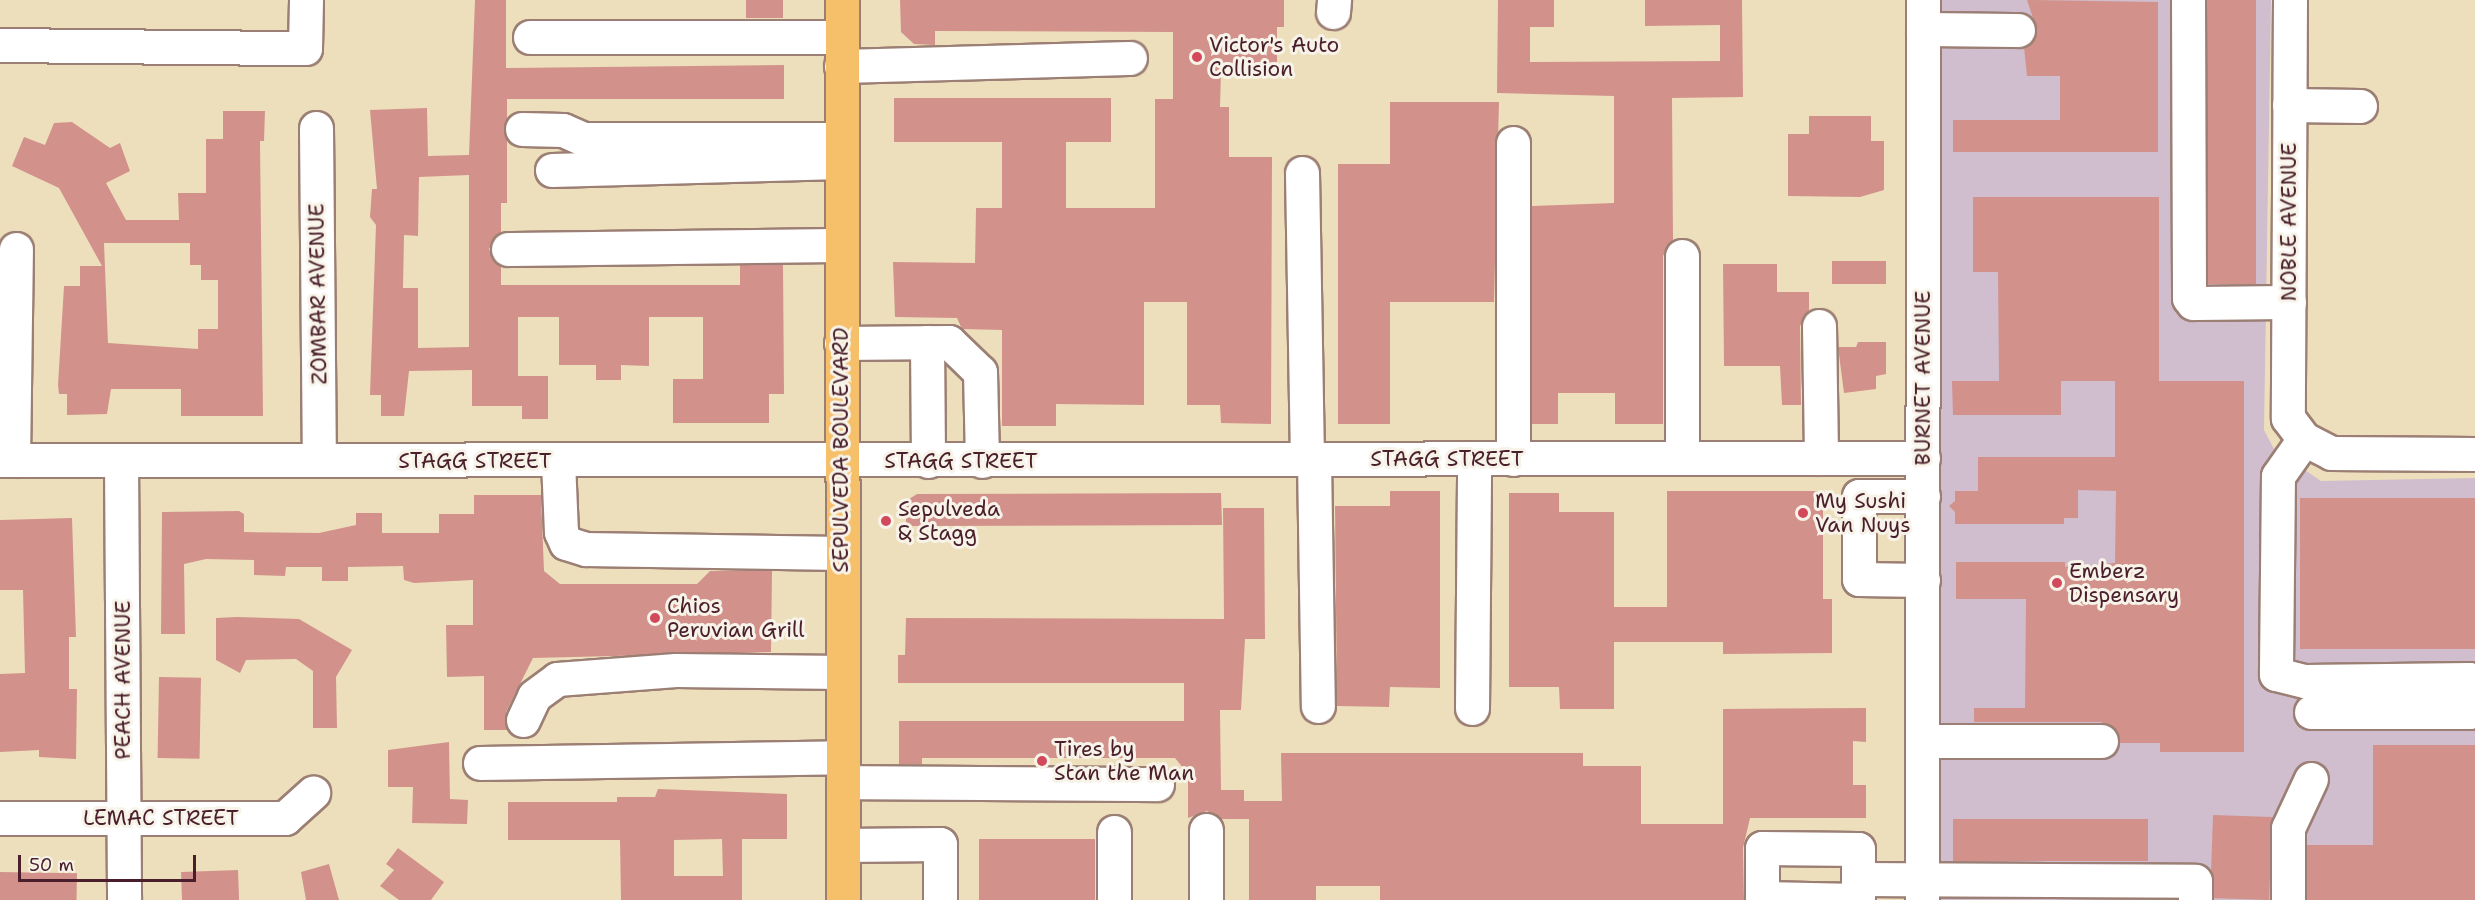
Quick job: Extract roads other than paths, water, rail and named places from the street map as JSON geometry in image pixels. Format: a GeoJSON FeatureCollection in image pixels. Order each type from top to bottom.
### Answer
{"type":"FeatureCollection","features":[{"type":"Feature","properties":{"kind":"main road","name":"SEPULVEDA BOULEVARD"},"geometry":{"type":"LineString","coordinates":[[842,0],[840,245],[843,900]]}},
{"type":"Feature","properties":{"kind":"street"},"geometry":{"type":"LineString","coordinates":[[0,45],[305,48],[306,0]]}},
{"type":"Feature","properties":{"kind":"street"},"geometry":{"type":"LineString","coordinates":[[2188,0],[2189,298],[2193,303],[2289,302]]}},
{"type":"Feature","properties":{"kind":"street","name":"NOBLE AVENUE"},"geometry":{"type":"LineString","coordinates":[[2290,0],[2288,418],[2304,439]]}},
{"type":"Feature","properties":{"kind":"street"},"geometry":{"type":"LineString","coordinates":[[1923,14],[2018,30]]}},
{"type":"Feature","properties":{"kind":"street","name":"BURNET AVENUE"},"geometry":{"type":"LineString","coordinates":[[1922,890],[1923,14]]}},
{"type":"Feature","properties":{"kind":"street"},"geometry":{"type":"LineString","coordinates":[[530,38],[841,51],[1130,58]]}},
{"type":"Feature","properties":{"kind":"street"},"geometry":{"type":"LineString","coordinates":[[2289,105],[2360,106]]}},
{"type":"Feature","properties":{"kind":"street","name":"ZOMBAR AVENUE"},"geometry":{"type":"LineString","coordinates":[[316,128],[319,460]]}},
{"type":"Feature","properties":{"kind":"street"},"geometry":{"type":"LineString","coordinates":[[522,129],[563,130],[584,139],[840,150]]}},
{"type":"Feature","properties":{"kind":"street"},"geometry":{"type":"LineString","coordinates":[[1513,143],[1513,459]]}},
{"type":"Feature","properties":{"kind":"street"},"geometry":{"type":"LineString","coordinates":[[552,170],[840,150]]}},
{"type":"Feature","properties":{"kind":"street"},"geometry":{"type":"LineString","coordinates":[[1302,173],[1318,706]]}},
{"type":"Feature","properties":{"kind":"street"},"geometry":{"type":"LineString","coordinates":[[508,249],[840,245]]}},
{"type":"Feature","properties":{"kind":"street"},"geometry":{"type":"LineString","coordinates":[[7,460],[16,249]]}},
{"type":"Feature","properties":{"kind":"street"},"geometry":{"type":"LineString","coordinates":[[1682,256],[1682,458]]}},
{"type":"Feature","properties":{"kind":"street"},"geometry":{"type":"LineString","coordinates":[[1819,326],[1821,458]]}},
{"type":"Feature","properties":{"kind":"street"},"geometry":{"type":"LineString","coordinates":[[927,342],[928,461]]}},
{"type":"Feature","properties":{"kind":"street"},"geometry":{"type":"LineString","coordinates":[[841,343],[949,342],[980,372],[982,461]]}},
{"type":"Feature","properties":{"kind":"street"},"geometry":{"type":"LineString","coordinates":[[2311,712],[2469,712],[2469,679],[2305,681],[2276,674],[2278,476],[2304,439],[2331,453],[2475,454]]}},
{"type":"Feature","properties":{"kind":"street","name":"STAGG STREET"},"geometry":{"type":"LineString","coordinates":[[7,460],[842,462],[1923,458]]}},
{"type":"Feature","properties":{"kind":"street"},"geometry":{"type":"LineString","coordinates":[[1472,708],[1474,459]]}},
{"type":"Feature","properties":{"kind":"street","name":"PEACH AVENUE"},"geometry":{"type":"LineString","coordinates":[[121,460],[124,900]]}},
{"type":"Feature","properties":{"kind":"street"},"geometry":{"type":"LineString","coordinates":[[558,461],[561,532],[566,543],[586,549],[842,552]]}},
{"type":"Feature","properties":{"kind":"street"},"geometry":{"type":"LineString","coordinates":[[1923,496],[1859,496],[1859,579],[1923,580]]}},
{"type":"Feature","properties":{"kind":"street"},"geometry":{"type":"LineString","coordinates":[[524,720],[534,696],[557,680],[676,670],[842,672]]}},
{"type":"Feature","properties":{"kind":"street"},"geometry":{"type":"LineString","coordinates":[[1923,741],[2101,741]]}},
{"type":"Feature","properties":{"kind":"street"},"geometry":{"type":"LineString","coordinates":[[480,763],[843,769],[1157,784]]}},
{"type":"Feature","properties":{"kind":"street"},"geometry":{"type":"LineString","coordinates":[[2288,900],[2288,828],[2311,779]]}},
{"type":"Feature","properties":{"kind":"street","name":"LEMAC STREET"},"geometry":{"type":"LineString","coordinates":[[0,818],[285,818],[313,793]]}},
{"type":"Feature","properties":{"kind":"street"},"geometry":{"type":"LineString","coordinates":[[1206,830],[1206,900]]}},
{"type":"Feature","properties":{"kind":"street"},"geometry":{"type":"LineString","coordinates":[[1114,832],[1114,900]]}},
{"type":"Feature","properties":{"kind":"street"},"geometry":{"type":"LineString","coordinates":[[843,845],[940,844],[940,900]]}},
{"type":"Feature","properties":{"kind":"street"},"geometry":{"type":"LineString","coordinates":[[1858,879],[1922,890],[2195,881],[2194,900]]}},
{"type":"Feature","properties":{"kind":"place","name":"Victor's Auto Collision"},"geometry":{"type":"Point","coordinates":[1197,57]}},
{"type":"Feature","properties":{"kind":"place","name":"My Sushi Van Nuys"},"geometry":{"type":"Point","coordinates":[1803,513]}},
{"type":"Feature","properties":{"kind":"place","name":"Sepulveda & Stagg"},"geometry":{"type":"Point","coordinates":[886,521]}},
{"type":"Feature","properties":{"kind":"place","name":"Emberz Dispensary"},"geometry":{"type":"Point","coordinates":[2057,583]}},
{"type":"Feature","properties":{"kind":"place","name":"Chios Peruvian Grill"},"geometry":{"type":"Point","coordinates":[655,618]}},
{"type":"Feature","properties":{"kind":"place","name":"Tires by Stan the Man"},"geometry":{"type":"Point","coordinates":[1042,761]}}]}
